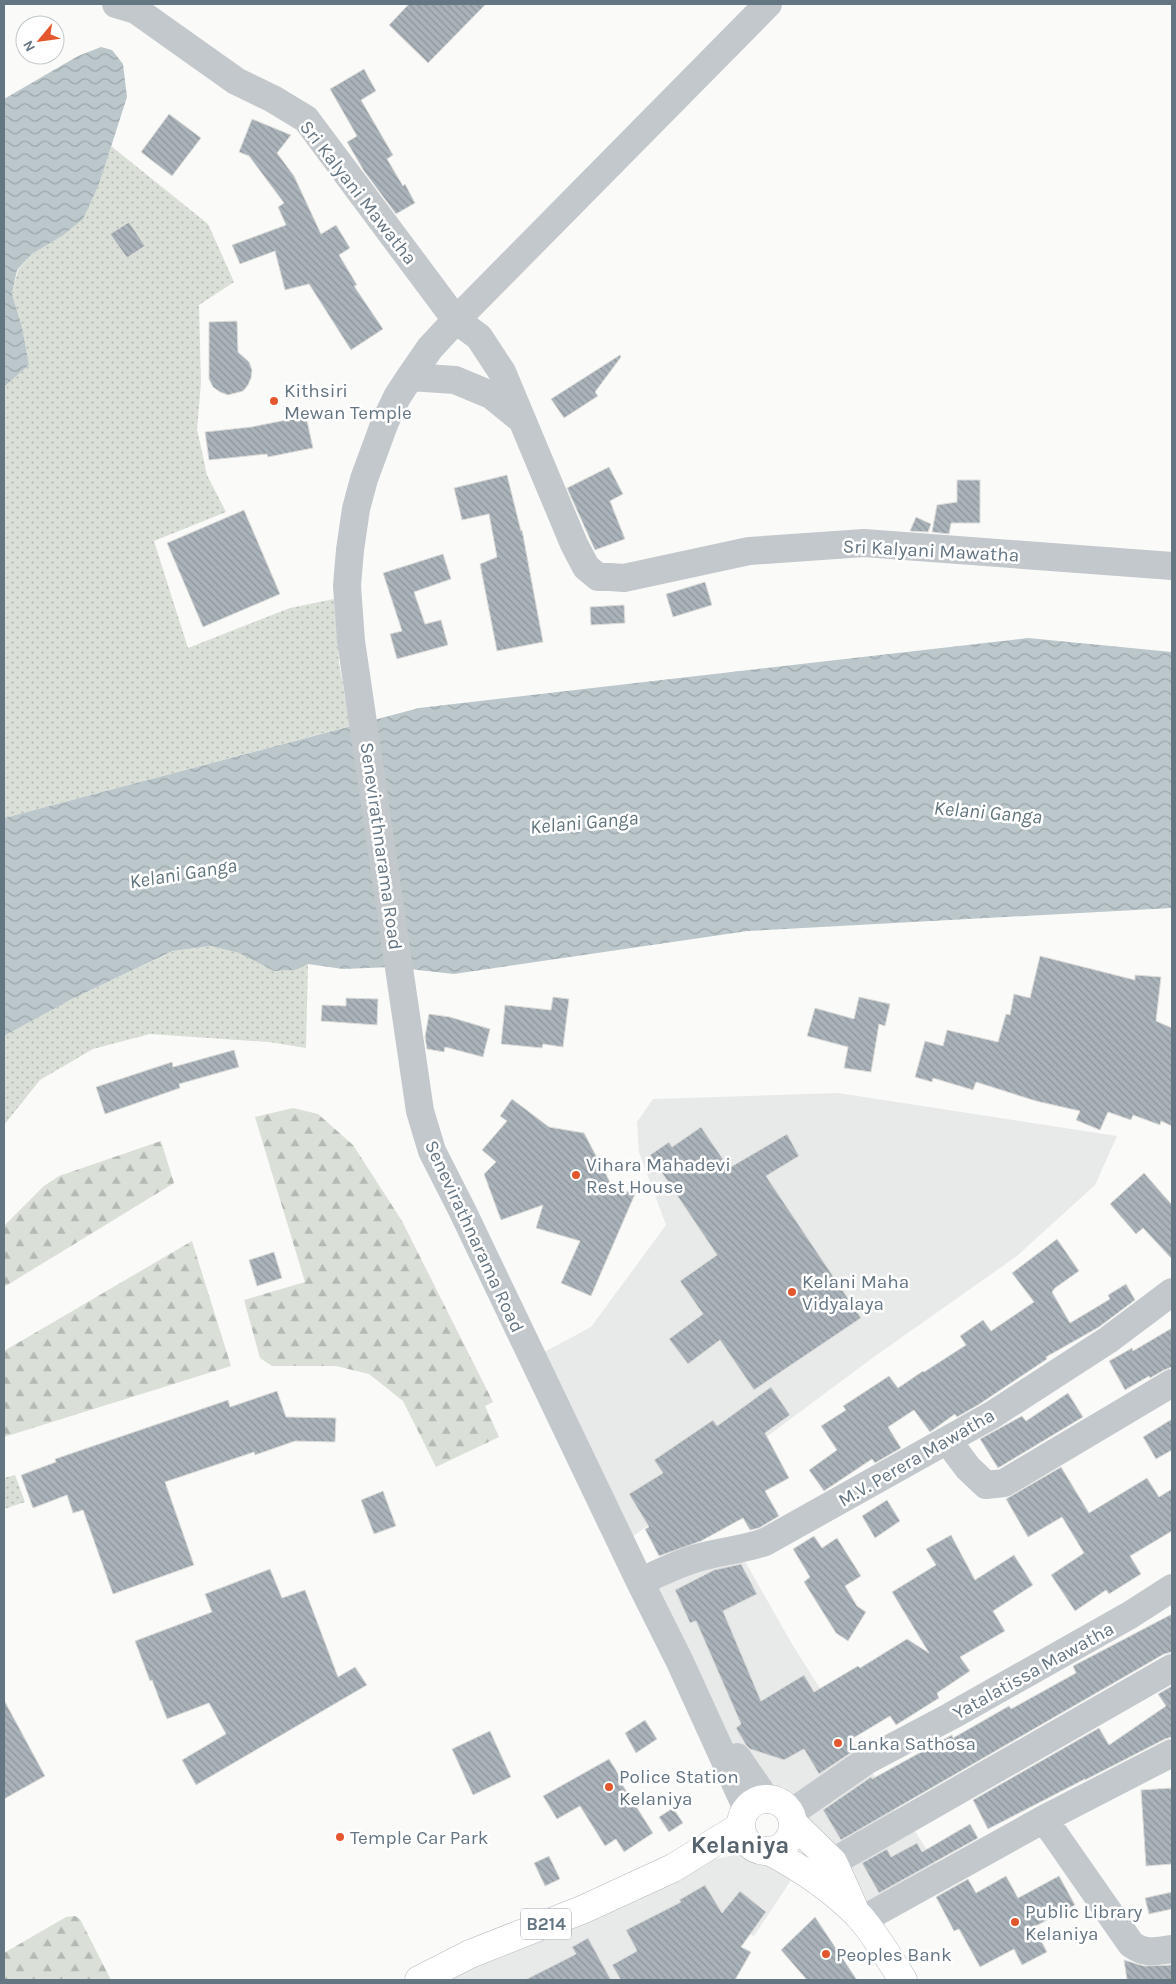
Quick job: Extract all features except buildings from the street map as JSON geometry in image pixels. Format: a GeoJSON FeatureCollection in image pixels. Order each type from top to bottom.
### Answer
{"type":"FeatureCollection","features":[{"type":"Feature","properties":{"kind":"main road"},"geometry":{"type":"LineString","coordinates":[[859,1917],[818,1880],[800,1868],[749,1844],[744,1836],[751,1811],[777,1801],[786,1807],[792,1819],[833,1862],[859,1917],[903,1980]]}},
{"type":"Feature","properties":{"kind":"main road","name":"B214"},"geometry":{"type":"LineString","coordinates":[[419,1980],[470,1954],[584,1909],[673,1868],[751,1811]]}},
{"type":"Feature","properties":{"kind":"main road"},"geometry":{"type":"LineString","coordinates":[[763,1851],[779,1849],[787,1842],[793,1833],[792,1819]]}},
{"type":"Feature","properties":{"kind":"main road","name":"B214"},"geometry":{"type":"LineString","coordinates":[[673,1868],[763,1851]]}},
{"type":"Feature","properties":{"kind":"street","name":"Sri Kalyani Mawatha"},"geometry":{"type":"LineString","coordinates":[[116,4],[136,10],[236,81],[273,99],[306,119],[456,320],[479,337],[497,365],[574,544],[586,567],[598,577],[624,578],[749,551],[864,543],[1172,566]]}},
{"type":"Feature","properties":{"kind":"street","name":"Senevirathnarama Road"},"geometry":{"type":"LineString","coordinates":[[751,1811],[432,1151],[420,1111],[351,641],[347,586],[356,509],[364,479],[385,422],[397,397],[430,348],[768,4]]}},
{"type":"Feature","properties":{"kind":"street","name":"Sri Kalyani Mawatha"},"geometry":{"type":"LineString","coordinates":[[410,377],[455,380],[491,395],[522,420]]}},
{"type":"Feature","properties":{"kind":"street","name":"M.V. Perera Mawatha"},"geometry":{"type":"LineString","coordinates":[[640,1582],[677,1564],[700,1557],[752,1547],[765,1542],[992,1415],[1108,1340],[1172,1292]]}},
{"type":"Feature","properties":{"kind":"street"},"geometry":{"type":"LineString","coordinates":[[947,1440],[968,1468],[986,1485],[1004,1483],[1172,1383]]}},
{"type":"Feature","properties":{"kind":"street","name":"Yatalatissa Mawatha"},"geometry":{"type":"LineString","coordinates":[[792,1819],[866,1761],[951,1716],[1121,1620],[1172,1588]]}},
{"type":"Feature","properties":{"kind":"street"},"geometry":{"type":"LineString","coordinates":[[833,1862],[1172,1668]]}},
{"type":"Feature","properties":{"kind":"street"},"geometry":{"type":"LineString","coordinates":[[859,1917],[1172,1753]]}},
{"type":"Feature","properties":{"kind":"street"},"geometry":{"type":"LineString","coordinates":[[1044,1819],[1131,1944],[1147,1952],[1172,1949]]}},
{"type":"Feature","properties":{"kind":"shaded area","name":"Kelani Maha Vidyalaya"},"geometry":{"type":"Polygon","coordinates":[[[838,1093],[1117,1136],[1095,1185],[1017,1256],[871,1359],[622,1543],[533,1358],[591,1327],[666,1225],[639,1152],[637,1122],[653,1099],[838,1093]]]}},
{"type":"Feature","properties":{"kind":"shaded area"},"geometry":{"type":"Polygon","coordinates":[[[738,1549],[792,1644],[866,1761],[901,1821],[907,1819],[944,1876],[862,1920],[787,1807],[777,1801],[699,1702],[640,1582],[738,1549]]]}},
{"type":"Feature","properties":{"kind":"shaded area"},"geometry":{"type":"Polygon","coordinates":[[[758,1850],[799,1868],[754,1936],[739,1930],[676,1980],[419,1980],[673,1868],[758,1850]]]}},
{"type":"Feature","properties":{"kind":"green space"},"geometry":{"type":"Polygon","coordinates":[[[111,146],[208,224],[234,282],[199,305],[201,383],[197,429],[207,475],[226,512],[154,541],[188,648],[290,608],[334,599],[339,662],[350,726],[4,818],[4,387],[29,365],[22,327],[12,294],[18,270],[32,254],[62,236],[99,184],[111,146]]]}},
{"type":"Feature","properties":{"kind":"green space"},"geometry":{"type":"Polygon","coordinates":[[[211,946],[234,951],[266,967],[280,971],[308,964],[306,1048],[269,1042],[150,1034],[93,1049],[40,1080],[4,1125],[4,1036],[72,999],[174,951],[211,946]]]}},
{"type":"Feature","properties":{"kind":"green space"},"geometry":{"type":"Polygon","coordinates":[[[293,1108],[318,1114],[353,1145],[402,1221],[493,1402],[485,1406],[499,1437],[436,1467],[403,1401],[369,1374],[336,1366],[272,1366],[260,1358],[244,1300],[305,1282],[255,1117],[293,1108]]]}},
{"type":"Feature","properties":{"kind":"green space"},"geometry":{"type":"Polygon","coordinates":[[[161,1141],[174,1183],[4,1287],[4,1226],[44,1186],[59,1176],[161,1141]]]}},
{"type":"Feature","properties":{"kind":"green space"},"geometry":{"type":"Polygon","coordinates":[[[192,1241],[231,1366],[4,1437],[4,1351],[192,1241]]]}},
{"type":"Feature","properties":{"kind":"green space"},"geometry":{"type":"Polygon","coordinates":[[[15,1475],[25,1502],[4,1509],[4,1478],[15,1475]]]}},
{"type":"Feature","properties":{"kind":"green space"},"geometry":{"type":"Polygon","coordinates":[[[75,1916],[80,1919],[111,1980],[4,1980],[4,1953],[66,1917],[75,1916]]]}},
{"type":"Feature","properties":{"kind":"water"},"geometry":{"type":"Polygon","coordinates":[[[101,47],[112,50],[123,64],[127,97],[99,184],[83,219],[62,236],[32,254],[17,270],[12,294],[22,327],[29,365],[4,387],[4,99],[78,56],[101,47]]]}},
{"type":"Feature","properties":{"kind":"water","name":"Kelani Ganga"},"geometry":{"type":"Polygon","coordinates":[[[1028,638],[1172,652],[1172,908],[748,931],[454,974],[391,967],[343,969],[308,964],[295,970],[274,971],[239,953],[211,946],[173,951],[72,999],[4,1036],[4,818],[419,708],[1028,638]]]}},
{"type":"Feature","properties":{"kind":"place","name":"Kithsiri Mewan Temple"},"geometry":{"type":"Point","coordinates":[274,401]}},
{"type":"Feature","properties":{"kind":"place","name":"Vihara Mahadevi Rest House"},"geometry":{"type":"Point","coordinates":[576,1175]}},
{"type":"Feature","properties":{"kind":"place","name":"Kelani Maha Vidyalaya"},"geometry":{"type":"Point","coordinates":[792,1292]}},
{"type":"Feature","properties":{"kind":"place","name":"Lanka Sathosa"},"geometry":{"type":"Point","coordinates":[838,1743]}},
{"type":"Feature","properties":{"kind":"place","name":"Police Station Kelaniya"},"geometry":{"type":"Point","coordinates":[609,1787]}},
{"type":"Feature","properties":{"kind":"place","name":"Temple Car Park"},"geometry":{"type":"Point","coordinates":[340,1837]}},
{"type":"Feature","properties":{"kind":"place","name":"Public Library Kelaniya"},"geometry":{"type":"Point","coordinates":[1015,1922]}},
{"type":"Feature","properties":{"kind":"place","name":"Peoples Bank"},"geometry":{"type":"Point","coordinates":[826,1954]}},
{"type":"Feature","properties":{"kind":"district","name":"Kelaniya"},"geometry":{"type":"Point","coordinates":[740,1845]}}]}
